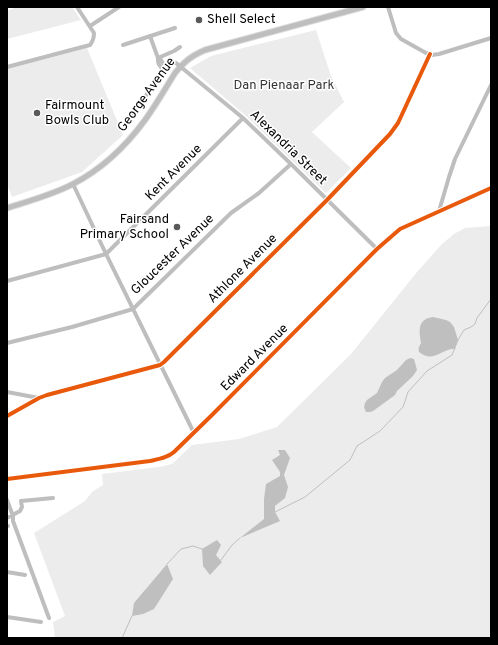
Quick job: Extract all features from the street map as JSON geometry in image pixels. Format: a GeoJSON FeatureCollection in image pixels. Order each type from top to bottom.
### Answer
{"type":"FeatureCollection","features":[{"type":"Feature","properties":{"kind":"main road","name":"George Avenue"},"geometry":{"type":"LineString","coordinates":[[7,208],[44,196],[73,184],[98,167],[131,138],[146,119],[175,73],[187,60],[195,55],[205,50],[363,7]]}},
{"type":"Feature","properties":{"kind":"street"},"geometry":{"type":"LineString","coordinates":[[7,67],[90,45],[93,41],[94,33],[77,7]]}},
{"type":"Feature","properties":{"kind":"street"},"geometry":{"type":"LineString","coordinates":[[90,26],[119,7]]}},
{"type":"Feature","properties":{"kind":"street"},"geometry":{"type":"LineString","coordinates":[[388,7],[399,38],[430,54],[439,54],[491,38]]}},
{"type":"Feature","properties":{"kind":"street"},"geometry":{"type":"LineString","coordinates":[[123,45],[175,28]]}},
{"type":"Feature","properties":{"kind":"street"},"geometry":{"type":"LineString","coordinates":[[150,36],[159,65],[165,69]]}},
{"type":"Feature","properties":{"kind":"street"},"geometry":{"type":"LineString","coordinates":[[158,58],[170,54],[180,47]]}},
{"type":"Feature","properties":{"kind":"street","name":"Athlone Avenue"},"geometry":{"type":"LineString","coordinates":[[7,416],[39,398],[160,365],[326,200],[393,131],[430,54]]}},
{"type":"Feature","properties":{"kind":"street"},"geometry":{"type":"LineString","coordinates":[[126,123],[169,64],[172,62],[176,63],[180,67]]}},
{"type":"Feature","properties":{"kind":"street","name":"Alexandria Street"},"geometry":{"type":"LineString","coordinates":[[180,67],[243,118],[377,249]]}},
{"type":"Feature","properties":{"kind":"street"},"geometry":{"type":"LineString","coordinates":[[439,211],[455,159],[491,85]]}},
{"type":"Feature","properties":{"kind":"street","name":"Kent Avenue"},"geometry":{"type":"LineString","coordinates":[[7,281],[106,254],[243,118]]}},
{"type":"Feature","properties":{"kind":"street","name":"Gloucester Avenue"},"geometry":{"type":"LineString","coordinates":[[7,344],[133,309],[231,213],[258,193],[291,164]]}},
{"type":"Feature","properties":{"kind":"street"},"geometry":{"type":"LineString","coordinates":[[73,184],[194,433]]}},
{"type":"Feature","properties":{"kind":"street","name":"Edward Avenue"},"geometry":{"type":"LineString","coordinates":[[7,479],[162,459],[169,456],[194,433],[377,249],[400,229],[491,188]]}},
{"type":"Feature","properties":{"kind":"street"},"geometry":{"type":"LineString","coordinates":[[7,392],[39,398]]}},
{"type":"Feature","properties":{"kind":"street"},"geometry":{"type":"LineString","coordinates":[[7,518],[13,516],[21,510],[21,501],[54,498]]}},
{"type":"Feature","properties":{"kind":"street"},"geometry":{"type":"LineString","coordinates":[[7,500],[13,516],[13,521],[49,618]]}},
{"type":"Feature","properties":{"kind":"street"},"geometry":{"type":"LineString","coordinates":[[7,572],[25,575]]}},
{"type":"Feature","properties":{"kind":"street"},"geometry":{"type":"LineString","coordinates":[[7,617],[41,622]]}},
{"type":"Feature","properties":{"kind":"green space"},"geometry":{"type":"Polygon","coordinates":[[[17,7],[72,7],[81,20],[7,39],[7,11],[17,7]]]}},
{"type":"Feature","properties":{"kind":"green space","name":"Dan Pienaar Park"},"geometry":{"type":"Polygon","coordinates":[[[316,30],[331,76],[344,102],[312,132],[351,168],[326,193],[245,115],[190,68],[211,56],[316,30]]]}},
{"type":"Feature","properties":{"kind":"green space"},"geometry":{"type":"Polygon","coordinates":[[[87,48],[123,135],[82,172],[12,197],[7,184],[7,69],[87,48]]]}},
{"type":"Feature","properties":{"kind":"green space"},"geometry":{"type":"Polygon","coordinates":[[[491,226],[491,638],[55,638],[53,622],[65,616],[34,533],[85,501],[92,492],[103,485],[102,474],[172,464],[192,445],[239,439],[277,427],[351,354],[417,272],[442,244],[454,234],[465,228],[491,226]]]}},
{"type":"Feature","properties":{"kind":"shaded area"},"geometry":{"type":"Polygon","coordinates":[[[433,317],[450,322],[454,327],[458,340],[455,349],[450,349],[437,355],[429,356],[419,352],[421,343],[420,326],[424,320],[433,317]]]}},
{"type":"Feature","properties":{"kind":"shaded area"},"geometry":{"type":"Polygon","coordinates":[[[410,358],[414,359],[417,370],[413,376],[397,391],[395,395],[373,411],[366,412],[364,407],[367,400],[377,393],[385,378],[397,370],[406,360],[410,358]]]}},
{"type":"Feature","properties":{"kind":"shaded area"},"geometry":{"type":"Polygon","coordinates":[[[278,450],[285,450],[290,458],[284,475],[288,487],[285,498],[275,506],[275,512],[280,521],[240,538],[264,519],[266,484],[280,476],[280,472],[272,460],[280,455],[278,450]]]}},
{"type":"Feature","properties":{"kind":"shaded area"},"geometry":{"type":"Polygon","coordinates":[[[217,540],[221,545],[216,555],[222,562],[210,575],[203,566],[202,549],[217,540]]]}},
{"type":"Feature","properties":{"kind":"shaded area"},"geometry":{"type":"Polygon","coordinates":[[[167,564],[173,579],[154,609],[143,614],[132,616],[134,603],[167,564]]]}},
{"type":"Feature","properties":{"kind":"waterway"},"geometry":{"type":"LineString","coordinates":[[456,345],[464,330],[475,324],[477,318],[491,299]]}},
{"type":"Feature","properties":{"kind":"waterway"},"geometry":{"type":"LineString","coordinates":[[275,512],[305,497],[350,460],[357,446],[380,431],[403,407],[408,392],[427,371],[452,355],[455,348]]}},
{"type":"Feature","properties":{"kind":"waterway"},"geometry":{"type":"LineString","coordinates":[[221,560],[232,545],[240,538]]}},
{"type":"Feature","properties":{"kind":"waterway"},"geometry":{"type":"LineString","coordinates":[[167,564],[181,549],[193,546],[202,549]]}},
{"type":"Feature","properties":{"kind":"waterway"},"geometry":{"type":"LineString","coordinates":[[122,638],[132,616]]}},
{"type":"Feature","properties":{"kind":"cycle path"},"geometry":{"type":"LineString","coordinates":[[7,416],[47,395],[160,365],[164,362],[327,200],[390,134],[398,123],[430,54]]}},
{"type":"Feature","properties":{"kind":"cycle path"},"geometry":{"type":"LineString","coordinates":[[7,479],[150,461],[169,456],[212,415],[377,249],[400,229],[491,188]]}},
{"type":"Feature","properties":{"kind":"place","name":"Shell Select"},"geometry":{"type":"Point","coordinates":[199,20]}},
{"type":"Feature","properties":{"kind":"place","name":"Fairmount Bowls Club"},"geometry":{"type":"Point","coordinates":[37,113]}},
{"type":"Feature","properties":{"kind":"place","name":"Fairsand Primary School"},"geometry":{"type":"Point","coordinates":[177,227]}}]}
